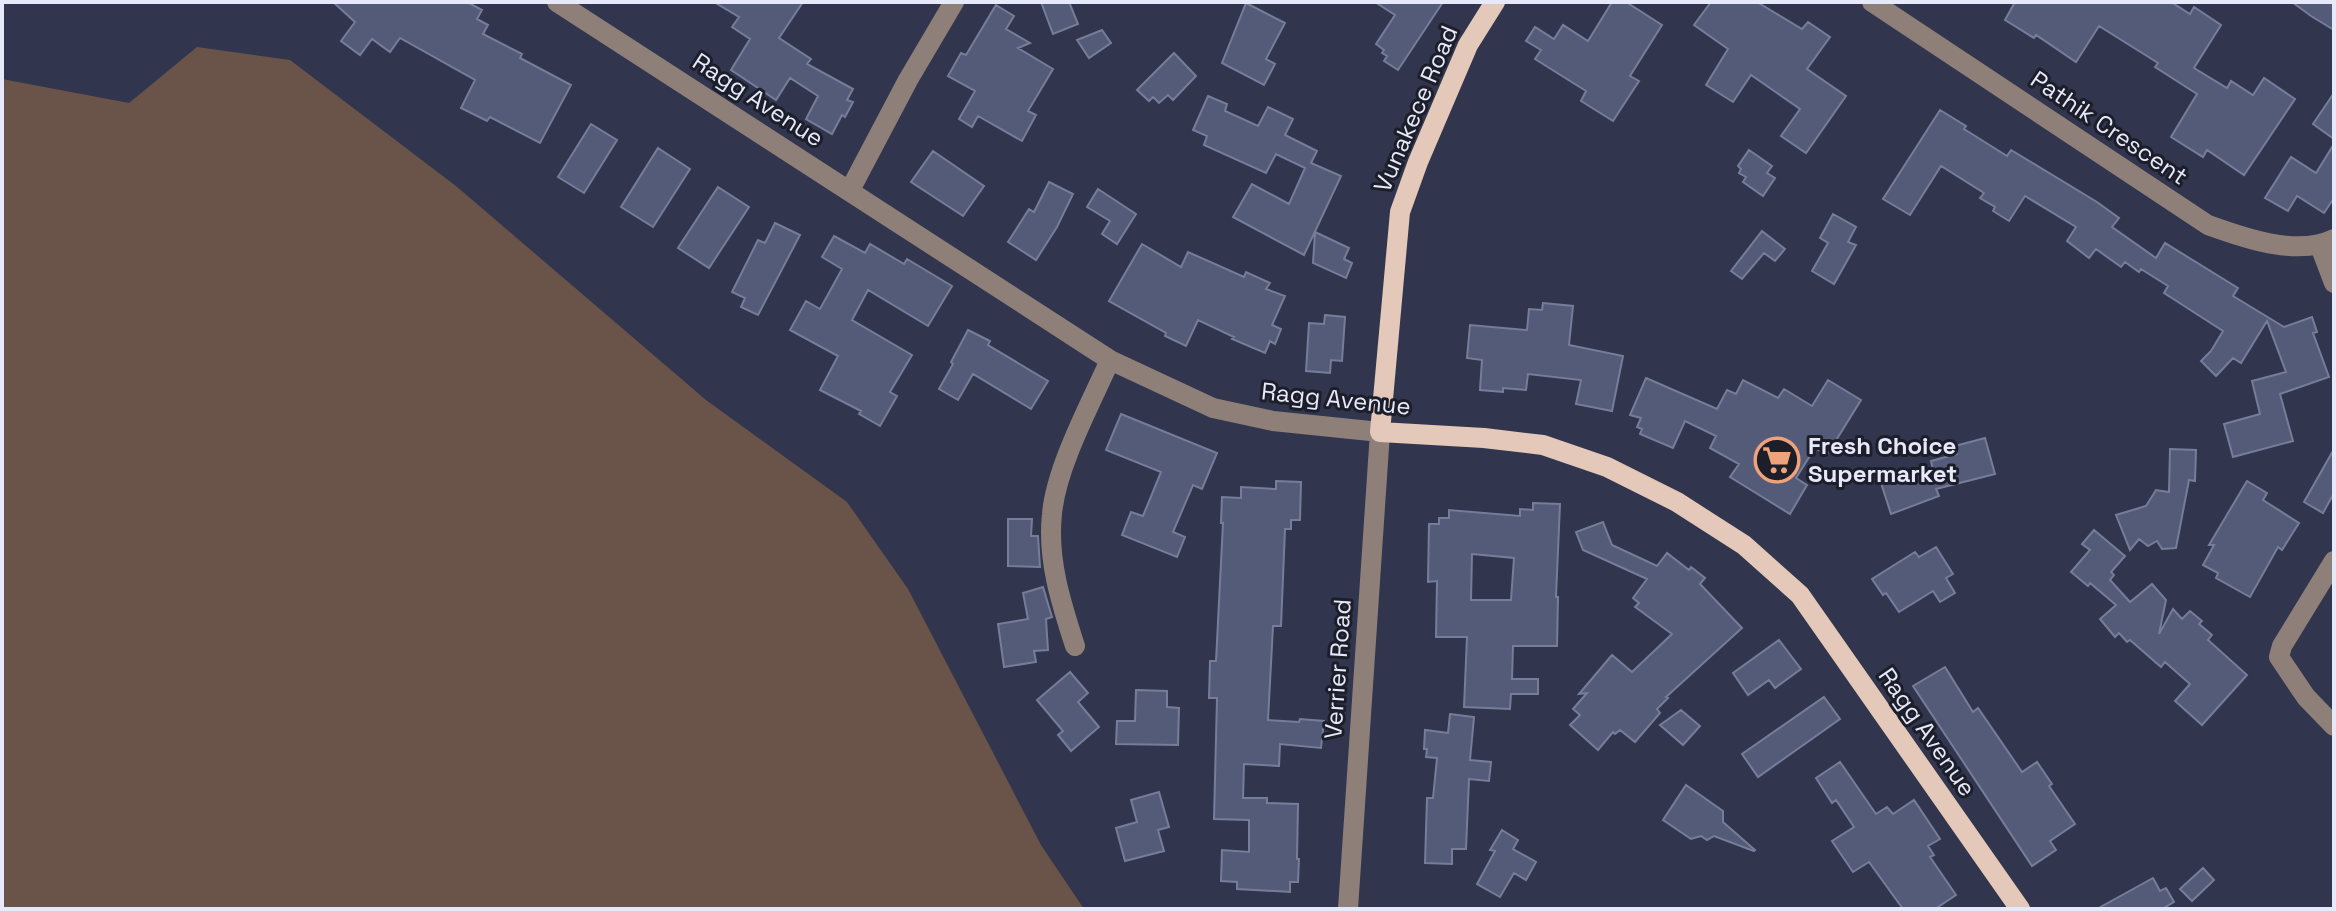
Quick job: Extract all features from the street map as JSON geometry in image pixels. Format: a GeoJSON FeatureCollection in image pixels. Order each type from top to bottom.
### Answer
{"type":"FeatureCollection","features":[{"type":"Feature","properties":{"kind":"main road","name":"Vunakece Road"},"geometry":{"type":"LineString","coordinates":[[1380,432],[1400,212],[1468,45],[1495,2]]}},
{"type":"Feature","properties":{"kind":"main road","name":"Ragg Avenue"},"geometry":{"type":"LineString","coordinates":[[1380,432],[1543,445],[1607,467],[1677,502],[1744,545],[1800,595],[2020,909]]}},
{"type":"Feature","properties":{"kind":"street","name":"Ragg Avenue"},"geometry":{"type":"LineString","coordinates":[[557,2],[1110,360],[1213,408],[1273,421],[1380,432]]}},
{"type":"Feature","properties":{"kind":"street"},"geometry":{"type":"LineString","coordinates":[[850,190],[908,80],[954,2]]}},
{"type":"Feature","properties":{"kind":"street","name":"Pathik Crescent"},"geometry":{"type":"LineString","coordinates":[[1872,2],[2208,225],[2252,240],[2327,242]]}},
{"type":"Feature","properties":{"kind":"street"},"geometry":{"type":"LineString","coordinates":[[2327,242],[2334,283]]}},
{"type":"Feature","properties":{"kind":"street"},"geometry":{"type":"LineString","coordinates":[[1075,646],[1060,599],[1052,559],[1052,514],[1059,476],[1110,360]]}},
{"type":"Feature","properties":{"kind":"street","name":"Verrier Road"},"geometry":{"type":"LineString","coordinates":[[1348,909],[1380,432]]}},
{"type":"Feature","properties":{"kind":"street"},"geometry":{"type":"LineString","coordinates":[[2334,561],[2282,646],[2279,657],[2306,697],[2334,726]]}},
{"type":"Feature","properties":{"kind":"shaded area"},"geometry":{"type":"Polygon","coordinates":[[[197,47],[290,60],[456,186],[706,400],[847,502],[908,589],[1041,845],[1084,909],[2,909],[2,79],[129,103],[197,47]]]}},
{"type":"Feature","properties":{"kind":"building"},"geometry":{"type":"Polygon","coordinates":[[[333,2],[467,2],[482,10],[477,19],[488,25],[483,34],[571,85],[540,143],[490,117],[487,121],[461,108],[475,80],[400,38],[390,52],[372,39],[360,55],[341,41],[355,22],[333,2]]]}},
{"type":"Feature","properties":{"kind":"building"},"geometry":{"type":"Polygon","coordinates":[[[714,2],[803,2],[779,38],[811,59],[807,64],[853,89],[847,100],[853,102],[832,134],[806,119],[818,96],[790,78],[776,100],[731,70],[750,39],[732,27],[739,17],[714,2]]]}},
{"type":"Feature","properties":{"kind":"building"},"geometry":{"type":"Polygon","coordinates":[[[1041,2],[1069,2],[1078,24],[1053,34],[1041,2]]]}},
{"type":"Feature","properties":{"kind":"building"},"geometry":{"type":"Polygon","coordinates":[[[1375,2],[1443,2],[1398,70],[1384,61],[1387,56],[1376,44],[1395,15],[1375,2]]]}},
{"type":"Feature","properties":{"kind":"building"},"geometry":{"type":"Polygon","coordinates":[[[1612,2],[1626,2],[1662,25],[1630,76],[1639,81],[1613,121],[1581,101],[1586,91],[1535,59],[1541,50],[1526,41],[1535,27],[1554,39],[1563,25],[1588,41],[1612,2]]]}},
{"type":"Feature","properties":{"kind":"building"},"geometry":{"type":"Polygon","coordinates":[[[1711,2],[1757,2],[1802,29],[1808,22],[1830,37],[1807,69],[1846,96],[1806,153],[1781,136],[1800,109],[1751,75],[1733,102],[1706,85],[1728,49],[1694,25],[1711,2]]]}},
{"type":"Feature","properties":{"kind":"building"},"geometry":{"type":"Polygon","coordinates":[[[2015,2],[2171,2],[2190,14],[2194,7],[2221,25],[2194,68],[2227,88],[2231,81],[2253,95],[2264,78],[2295,99],[2244,175],[2207,150],[2203,157],[2171,137],[2197,94],[2155,67],[2158,63],[2099,26],[2076,62],[2036,35],[2034,38],[2005,20],[2015,2]]]}},
{"type":"Feature","properties":{"kind":"building"},"geometry":{"type":"Polygon","coordinates":[[[2292,2],[2334,2],[2334,30],[2311,16],[2292,2]]]}},
{"type":"Feature","properties":{"kind":"building"},"geometry":{"type":"Polygon","coordinates":[[[1246,3],[1285,23],[1266,59],[1275,64],[1264,85],[1222,63],[1246,3]]]}},
{"type":"Feature","properties":{"kind":"building"},"geometry":{"type":"Polygon","coordinates":[[[996,5],[1014,16],[1006,29],[1030,43],[1018,48],[1053,69],[1028,111],[1036,115],[1022,141],[978,116],[972,127],[959,119],[975,91],[948,76],[961,53],[966,55],[996,5]]]}},
{"type":"Feature","properties":{"kind":"building"},"geometry":{"type":"Polygon","coordinates":[[[1102,30],[1111,43],[1089,58],[1077,40],[1102,30]]]}},
{"type":"Feature","properties":{"kind":"building"},"geometry":{"type":"Polygon","coordinates":[[[1174,53],[1196,76],[1173,100],[1168,95],[1159,103],[1153,97],[1149,101],[1137,90],[1174,53]]]}},
{"type":"Feature","properties":{"kind":"building"},"geometry":{"type":"Polygon","coordinates":[[[2334,93],[2334,139],[2313,124],[2334,93]]]}},
{"type":"Feature","properties":{"kind":"building"},"geometry":{"type":"Polygon","coordinates":[[[1208,96],[1227,104],[1225,111],[1258,126],[1268,107],[1293,119],[1285,135],[1317,151],[1311,163],[1341,176],[1304,255],[1233,217],[1252,184],[1289,204],[1305,168],[1276,154],[1266,173],[1204,145],[1207,136],[1193,130],[1208,96]]]}},
{"type":"Feature","properties":{"kind":"building"},"geometry":{"type":"Polygon","coordinates":[[[1940,110],[2007,156],[2011,150],[2097,202],[2119,218],[2112,227],[2156,258],[2165,243],[2238,288],[2233,296],[2284,327],[2312,317],[2317,332],[2313,333],[2329,377],[2280,394],[2293,441],[2233,457],[2224,424],[2260,414],[2252,381],[2286,372],[2267,321],[2241,363],[2233,358],[2216,376],[2201,361],[2223,331],[2164,293],[2168,286],[2141,269],[2139,272],[2125,262],[2121,267],[2096,249],[2089,258],[2067,241],[2076,227],[2025,196],[2009,221],[1980,198],[1984,193],[1941,166],[1910,215],[1883,199],[1940,110]]]}},
{"type":"Feature","properties":{"kind":"building"},"geometry":{"type":"Polygon","coordinates":[[[591,124],[617,140],[584,193],[558,177],[591,124]]]}},
{"type":"Feature","properties":{"kind":"building"},"geometry":{"type":"Polygon","coordinates":[[[2334,144],[2334,198],[2324,213],[2297,196],[2288,211],[2265,198],[2291,157],[2316,173],[2334,144]]]}},
{"type":"Feature","properties":{"kind":"building"},"geometry":{"type":"Polygon","coordinates":[[[658,148],[690,169],[653,227],[621,207],[658,148]]]}},
{"type":"Feature","properties":{"kind":"building"},"geometry":{"type":"Polygon","coordinates":[[[1749,150],[1772,166],[1767,173],[1775,178],[1763,196],[1743,182],[1746,177],[1739,173],[1741,169],[1738,166],[1749,150]]]}},
{"type":"Feature","properties":{"kind":"building"},"geometry":{"type":"Polygon","coordinates":[[[933,151],[984,186],[963,216],[911,182],[933,151]]]}},
{"type":"Feature","properties":{"kind":"building"},"geometry":{"type":"Polygon","coordinates":[[[1049,182],[1073,194],[1036,260],[1008,242],[1029,209],[1034,212],[1049,182]]]}},
{"type":"Feature","properties":{"kind":"building"},"geometry":{"type":"Polygon","coordinates":[[[718,187],[749,207],[709,268],[678,248],[718,187]]]}},
{"type":"Feature","properties":{"kind":"building"},"geometry":{"type":"Polygon","coordinates":[[[1098,189],[1136,214],[1117,244],[1102,234],[1110,221],[1087,207],[1098,189]]]}},
{"type":"Feature","properties":{"kind":"building"},"geometry":{"type":"Polygon","coordinates":[[[1833,214],[1856,227],[1848,242],[1856,245],[1834,284],[1812,271],[1828,243],[1820,238],[1833,214]]]}},
{"type":"Feature","properties":{"kind":"building"},"geometry":{"type":"Polygon","coordinates":[[[775,223],[800,235],[758,315],[741,307],[745,298],[732,292],[758,240],[765,243],[775,223]]]}},
{"type":"Feature","properties":{"kind":"building"},"geometry":{"type":"Polygon","coordinates":[[[1762,231],[1785,249],[1775,261],[1764,253],[1742,279],[1731,271],[1762,231]]]}},
{"type":"Feature","properties":{"kind":"building"},"geometry":{"type":"Polygon","coordinates":[[[1315,232],[1349,248],[1344,259],[1352,263],[1346,278],[1313,263],[1315,232]]]}},
{"type":"Feature","properties":{"kind":"building"},"geometry":{"type":"Polygon","coordinates":[[[834,236],[865,253],[870,244],[904,264],[907,259],[952,286],[928,326],[868,290],[852,320],[912,355],[890,392],[897,396],[880,426],[859,414],[861,411],[820,390],[838,356],[790,330],[806,301],[820,309],[842,269],[822,257],[834,236]]]}},
{"type":"Feature","properties":{"kind":"building"},"geometry":{"type":"Polygon","coordinates":[[[1142,244],[1181,267],[1188,252],[1244,277],[1246,272],[1270,283],[1266,289],[1285,296],[1272,325],[1281,329],[1275,344],[1270,341],[1265,353],[1198,320],[1186,346],[1109,301],[1142,244]]]}},
{"type":"Feature","properties":{"kind":"building"},"geometry":{"type":"Polygon","coordinates":[[[1543,303],[1573,306],[1569,345],[1623,356],[1612,411],[1576,404],[1581,380],[1528,374],[1526,390],[1480,390],[1482,360],[1467,358],[1470,325],[1527,330],[1529,309],[1542,310],[1543,303]]]}},
{"type":"Feature","properties":{"kind":"building"},"geometry":{"type":"Polygon","coordinates":[[[1325,315],[1345,317],[1342,361],[1331,360],[1330,373],[1306,371],[1309,323],[1324,324],[1325,315]]]}},
{"type":"Feature","properties":{"kind":"building"},"geometry":{"type":"Polygon","coordinates":[[[968,330],[990,341],[988,345],[1048,381],[1031,409],[973,374],[958,400],[939,389],[968,330]]]}},
{"type":"Feature","properties":{"kind":"building"},"geometry":{"type":"Polygon","coordinates":[[[1646,378],[1717,409],[1727,390],[1736,394],[1743,380],[1778,398],[1784,389],[1812,406],[1828,380],[1861,400],[1827,455],[1815,448],[1796,478],[1807,485],[1790,514],[1730,477],[1739,464],[1710,448],[1716,436],[1685,421],[1673,448],[1640,434],[1642,429],[1637,427],[1641,418],[1630,415],[1646,378]]]}},
{"type":"Feature","properties":{"kind":"building"},"geometry":{"type":"Polygon","coordinates":[[[1121,414],[1217,453],[1202,489],[1193,485],[1173,532],[1185,537],[1177,557],[1122,535],[1131,512],[1143,516],[1161,472],[1106,450],[1121,414]]]}},
{"type":"Feature","properties":{"kind":"building"},"geometry":{"type":"Polygon","coordinates":[[[1985,438],[1995,474],[1936,489],[1939,496],[1891,514],[1881,483],[1900,477],[1901,482],[1933,470],[1931,461],[1957,454],[1955,446],[1985,438]]]}},
{"type":"Feature","properties":{"kind":"building"},"geometry":{"type":"Polygon","coordinates":[[[2170,449],[2196,450],[2195,481],[2189,480],[2176,548],[2162,549],[2157,541],[2148,546],[2139,539],[2130,550],[2116,515],[2146,506],[2156,490],[2169,492],[2170,449]]]}},
{"type":"Feature","properties":{"kind":"building"},"geometry":{"type":"Polygon","coordinates":[[[2334,449],[2334,493],[2323,513],[2304,502],[2334,449]]]}},
{"type":"Feature","properties":{"kind":"building"},"geometry":{"type":"Polygon","coordinates":[[[1276,481],[1301,482],[1300,520],[1291,520],[1291,529],[1285,529],[1281,626],[1273,626],[1268,720],[1324,721],[1321,748],[1280,744],[1279,766],[1244,764],[1243,798],[1267,798],[1267,803],[1298,804],[1298,882],[1290,882],[1290,892],[1237,889],[1237,882],[1221,881],[1222,850],[1249,852],[1249,820],[1214,819],[1217,698],[1209,698],[1210,661],[1216,661],[1222,497],[1241,498],[1241,487],[1276,489],[1276,481]]]}},
{"type":"Feature","properties":{"kind":"building"},"geometry":{"type":"Polygon","coordinates":[[[2247,481],[2267,493],[2263,500],[2299,523],[2282,550],[2278,547],[2250,597],[2216,578],[2218,573],[2203,565],[2214,545],[2209,545],[2247,481]]]}},
{"type":"Feature","properties":{"kind":"building"},"geometry":{"type":"Polygon","coordinates":[[[1533,503],[1560,504],[1557,646],[1513,646],[1512,679],[1538,679],[1538,694],[1511,694],[1510,709],[1464,707],[1467,637],[1436,637],[1437,581],[1428,582],[1429,524],[1439,524],[1439,518],[1449,518],[1449,510],[1520,516],[1520,509],[1533,510],[1533,503]],[[1472,554],[1471,600],[1511,600],[1514,558],[1472,554]]]}},
{"type":"Feature","properties":{"kind":"building"},"geometry":{"type":"Polygon","coordinates":[[[1008,519],[1032,519],[1031,536],[1038,536],[1040,567],[1008,566],[1008,519]]]}},
{"type":"Feature","properties":{"kind":"building"},"geometry":{"type":"Polygon","coordinates":[[[1603,522],[1612,545],[1657,566],[1667,553],[1689,570],[1691,567],[1705,578],[1700,584],[1742,628],[1666,697],[1657,709],[1660,713],[1635,742],[1620,730],[1615,734],[1613,732],[1598,750],[1570,725],[1580,715],[1573,709],[1587,693],[1579,694],[1612,655],[1632,672],[1672,634],[1635,607],[1639,603],[1633,598],[1647,579],[1583,550],[1576,532],[1603,522]]]}},
{"type":"Feature","properties":{"kind":"building"},"geometry":{"type":"Polygon","coordinates":[[[2094,530],[2125,556],[2111,572],[2114,575],[2110,580],[2130,602],[2152,584],[2166,600],[2159,634],[2173,609],[2182,619],[2190,611],[2212,635],[2208,640],[2247,675],[2202,725],[2175,701],[2190,684],[2165,662],[2161,667],[2119,633],[2115,637],[2100,619],[2116,605],[2071,572],[2090,550],[2082,544],[2094,530]]]}},
{"type":"Feature","properties":{"kind":"building"},"geometry":{"type":"Polygon","coordinates":[[[1936,547],[1953,574],[1946,578],[1955,593],[1940,602],[1933,591],[1899,612],[1872,579],[1915,552],[1919,557],[1936,547]]]}},
{"type":"Feature","properties":{"kind":"building"},"geometry":{"type":"Polygon","coordinates":[[[1043,587],[1052,617],[1046,619],[1048,650],[1034,651],[1036,662],[1004,667],[998,624],[1028,619],[1023,593],[1043,587]]]}},
{"type":"Feature","properties":{"kind":"building"},"geometry":{"type":"Polygon","coordinates":[[[1779,640],[1801,669],[1775,688],[1769,680],[1748,695],[1733,673],[1779,640]]]}},
{"type":"Feature","properties":{"kind":"building"},"geometry":{"type":"Polygon","coordinates":[[[1945,667],[1973,712],[1978,708],[2022,772],[2037,762],[2075,824],[2050,841],[2056,850],[2032,866],[1913,686],[1945,667]]]}},
{"type":"Feature","properties":{"kind":"building"},"geometry":{"type":"Polygon","coordinates":[[[1070,672],[1088,693],[1078,702],[1099,727],[1071,751],[1058,735],[1063,731],[1037,700],[1070,672]]]}},
{"type":"Feature","properties":{"kind":"building"},"geometry":{"type":"Polygon","coordinates":[[[1136,690],[1167,691],[1167,707],[1179,708],[1178,745],[1116,744],[1117,721],[1135,721],[1136,690]]]}},
{"type":"Feature","properties":{"kind":"building"},"geometry":{"type":"Polygon","coordinates":[[[1824,697],[1840,719],[1758,777],[1742,754],[1824,697]]]}},
{"type":"Feature","properties":{"kind":"building"},"geometry":{"type":"Polygon","coordinates":[[[1681,710],[1700,726],[1683,745],[1660,725],[1681,710]]]}},
{"type":"Feature","properties":{"kind":"building"},"geometry":{"type":"Polygon","coordinates":[[[1450,714],[1474,717],[1470,760],[1491,762],[1489,781],[1469,779],[1466,849],[1452,849],[1452,864],[1425,863],[1427,798],[1433,798],[1437,758],[1426,757],[1425,730],[1448,733],[1450,714]]]}},
{"type":"Feature","properties":{"kind":"building"},"geometry":{"type":"Polygon","coordinates":[[[1840,762],[1876,814],[1887,807],[1893,814],[1914,800],[1940,839],[1928,846],[1934,855],[1930,857],[1956,895],[1935,909],[1903,909],[1869,862],[1853,872],[1832,841],[1854,827],[1836,800],[1832,803],[1816,778],[1840,762]]]}},
{"type":"Feature","properties":{"kind":"building"},"geometry":{"type":"Polygon","coordinates":[[[1686,785],[1723,811],[1723,822],[1755,850],[1714,836],[1707,840],[1701,836],[1691,839],[1663,820],[1686,785]]]}},
{"type":"Feature","properties":{"kind":"building"},"geometry":{"type":"Polygon","coordinates":[[[1159,792],[1169,827],[1158,830],[1164,851],[1125,861],[1116,828],[1137,822],[1131,800],[1159,792]]]}},
{"type":"Feature","properties":{"kind":"building"},"geometry":{"type":"Polygon","coordinates":[[[1502,830],[1518,840],[1513,849],[1536,862],[1526,880],[1514,873],[1500,897],[1477,884],[1495,851],[1490,850],[1502,830]]]}},
{"type":"Feature","properties":{"kind":"building"},"geometry":{"type":"Polygon","coordinates":[[[2203,868],[2214,880],[2192,901],[2180,889],[2203,868]]]}},
{"type":"Feature","properties":{"kind":"building"},"geometry":{"type":"Polygon","coordinates":[[[2153,878],[2160,891],[2166,888],[2174,902],[2162,909],[2097,909],[2153,878]]]}},
{"type":"Feature","properties":{"kind":"place","name":"Fresh Choice Supermarket"},"geometry":{"type":"Point","coordinates":[1777,460]}}]}
